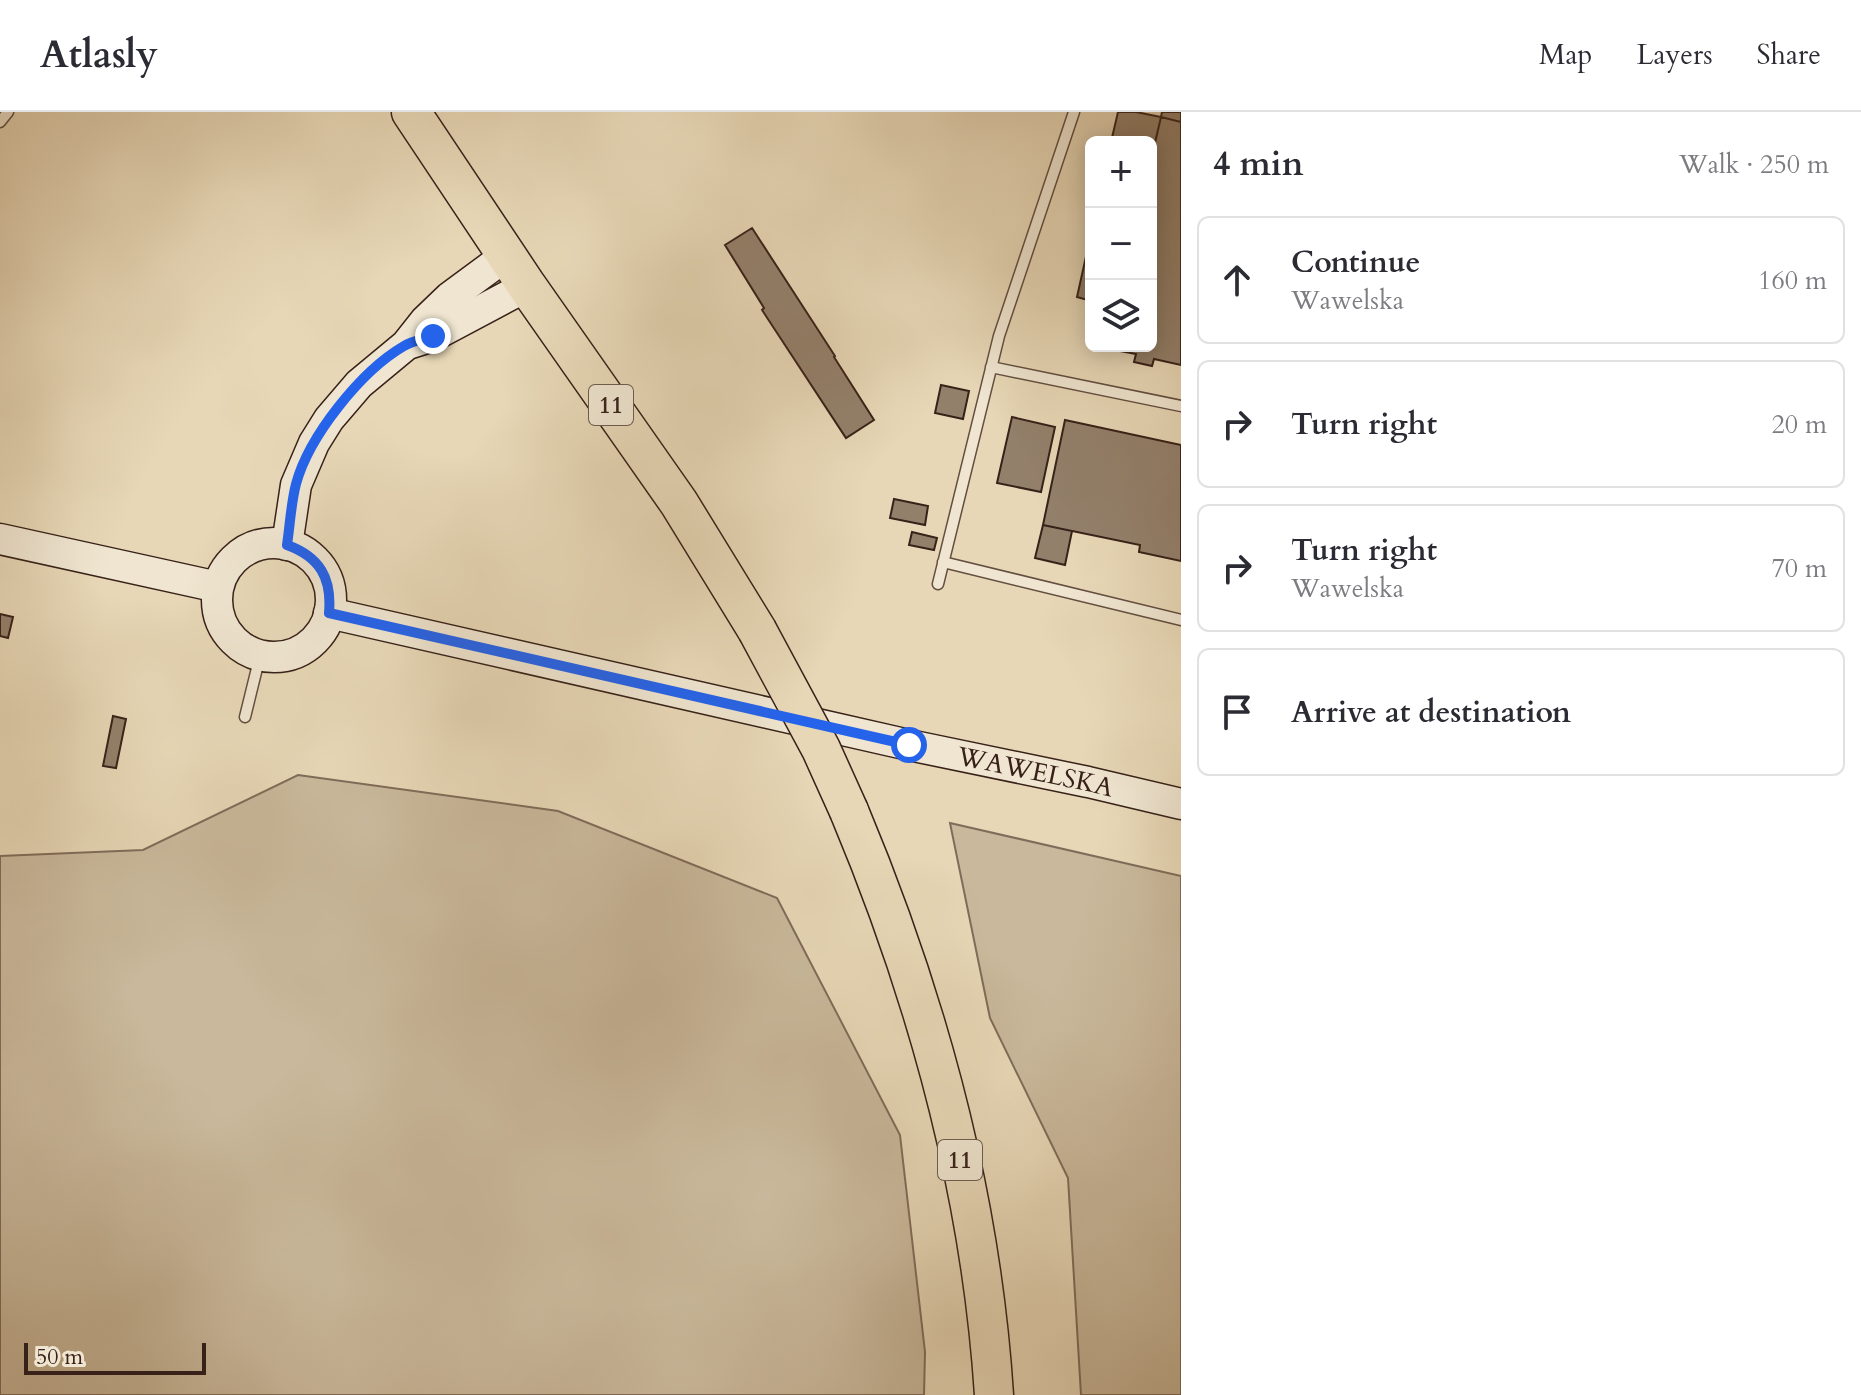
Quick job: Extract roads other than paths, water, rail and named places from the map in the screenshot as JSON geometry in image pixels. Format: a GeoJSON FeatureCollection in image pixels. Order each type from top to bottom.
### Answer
{"type":"FeatureCollection","features":[{"type":"Feature","properties":{"kind":"highway","name":"11"},"geometry":{"type":"LineString","coordinates":[[411,112],[679,503],[757,630],[815,737],[849,811],[897,932],[952,1119],[981,1274],[994,1395]]}},
{"type":"Feature","properties":{"kind":"street"},"geometry":{"type":"LineString","coordinates":[[287,545],[296,485],[314,443],[329,419],[359,384],[406,345],[450,297],[517,270]]}},
{"type":"Feature","properties":{"kind":"street"},"geometry":{"type":"LineString","coordinates":[[0,539],[218,587]]}},
{"type":"Feature","properties":{"kind":"street"},"geometry":{"type":"LineString","coordinates":[[257,545],[287,545],[312,558],[322,570],[328,584],[329,613],[324,627],[303,649],[290,655],[260,656],[234,642],[225,630],[219,616],[218,587],[223,573],[243,552],[257,545]]}},
{"type":"Feature","properties":{"kind":"street","name":"WAWELSKA"},"geometry":{"type":"LineString","coordinates":[[329,613],[1181,804]]}},
{"type":"Feature","properties":{"kind":"lane"},"geometry":{"type":"LineString","coordinates":[[0,122],[8,112]]}},
{"type":"Feature","properties":{"kind":"lane"},"geometry":{"type":"LineString","coordinates":[[938,584],[999,336],[1074,112]]}},
{"type":"Feature","properties":{"kind":"lane"},"geometry":{"type":"LineString","coordinates":[[991,367],[1181,406]]}},
{"type":"Feature","properties":{"kind":"lane"},"geometry":{"type":"LineString","coordinates":[[943,562],[1181,620]]}},
{"type":"Feature","properties":{"kind":"lane"},"geometry":{"type":"LineString","coordinates":[[245,717],[260,656]]}}]}
